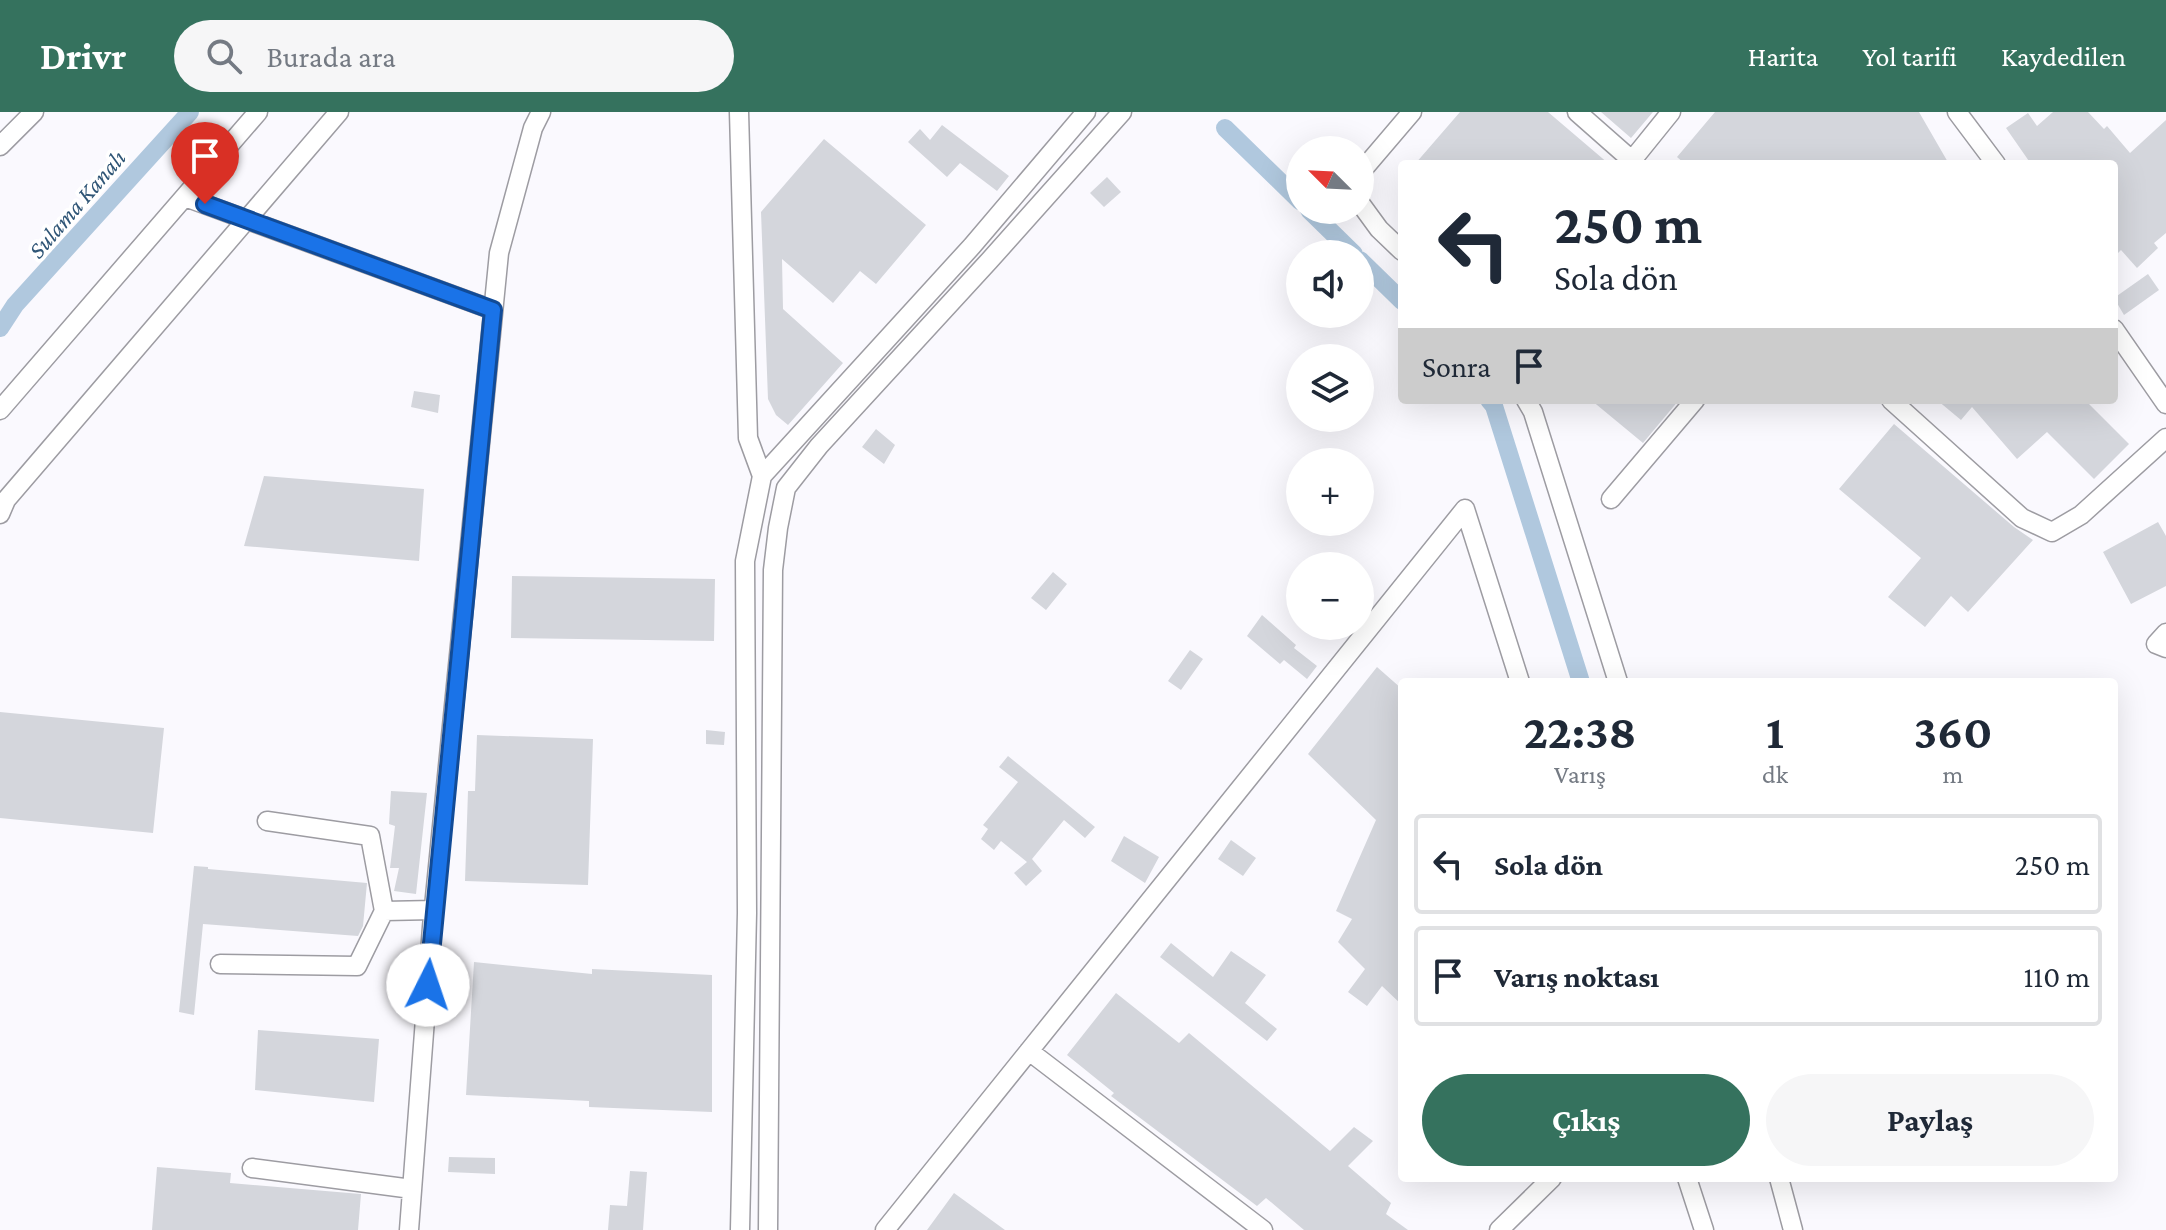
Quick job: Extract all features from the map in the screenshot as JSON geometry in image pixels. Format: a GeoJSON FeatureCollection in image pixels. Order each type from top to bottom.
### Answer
{"type":"FeatureCollection","features":[{"type":"Feature","properties":{"kind":"street"},"geometry":{"type":"LineString","coordinates":[[0,146],[34,112]]}},
{"type":"Feature","properties":{"kind":"street"},"geometry":{"type":"LineString","coordinates":[[0,410],[258,112]]}},
{"type":"Feature","properties":{"kind":"street"},"geometry":{"type":"LineString","coordinates":[[0,514],[6,500],[339,112]]}},
{"type":"Feature","properties":{"kind":"street"},"geometry":{"type":"LineString","coordinates":[[409,1230],[434,910],[499,253],[533,128],[541,112]]}},
{"type":"Feature","properties":{"kind":"street"},"geometry":{"type":"LineString","coordinates":[[739,112],[748,438],[762,476]]}},
{"type":"Feature","properties":{"kind":"street"},"geometry":{"type":"LineString","coordinates":[[740,1230],[747,913],[745,561],[762,476],[972,246],[1086,112]]}},
{"type":"Feature","properties":{"kind":"street"},"geometry":{"type":"LineString","coordinates":[[768,1230],[773,570],[786,488],[819,446],[1122,112]]}},
{"type":"Feature","properties":{"kind":"street"},"geometry":{"type":"LineString","coordinates":[[1374,157],[1412,112]]}},
{"type":"Feature","properties":{"kind":"street"},"geometry":{"type":"LineString","coordinates":[[1577,112],[1629,160]]}},
{"type":"Feature","properties":{"kind":"street"},"geometry":{"type":"LineString","coordinates":[[1634,160],[1671,112]]}},
{"type":"Feature","properties":{"kind":"street"},"geometry":{"type":"LineString","coordinates":[[1964,115],[1993,160]]}},
{"type":"Feature","properties":{"kind":"street"},"geometry":{"type":"LineString","coordinates":[[185,197],[493,310]]}},
{"type":"Feature","properties":{"kind":"street"},"geometry":{"type":"LineString","coordinates":[[1374,222],[1398,247]]}},
{"type":"Feature","properties":{"kind":"street"},"geometry":{"type":"LineString","coordinates":[[2118,335],[2166,404]]}},
{"type":"Feature","properties":{"kind":"street"},"geometry":{"type":"LineString","coordinates":[[1528,404],[1617,678]]}},
{"type":"Feature","properties":{"kind":"street"},"geometry":{"type":"LineString","coordinates":[[1611,499],[1692,404]]}},
{"type":"Feature","properties":{"kind":"street"},"geometry":{"type":"LineString","coordinates":[[1895,404],[2022,518],[2052,532],[2081,515],[2166,438]]}},
{"type":"Feature","properties":{"kind":"street"},"geometry":{"type":"LineString","coordinates":[[885,1230],[1465,509],[1519,678]]}},
{"type":"Feature","properties":{"kind":"street"},"geometry":{"type":"LineString","coordinates":[[2166,633],[2156,644],[2166,648]]}},
{"type":"Feature","properties":{"kind":"street"},"geometry":{"type":"LineString","coordinates":[[220,964],[357,966],[384,911],[370,836],[267,821]]}},
{"type":"Feature","properties":{"kind":"street"},"geometry":{"type":"LineString","coordinates":[[384,911],[434,910]]}},
{"type":"Feature","properties":{"kind":"street"},"geometry":{"type":"LineString","coordinates":[[1029,1051],[1263,1230]]}},
{"type":"Feature","properties":{"kind":"street"},"geometry":{"type":"LineString","coordinates":[[252,1168],[412,1189]]}},
{"type":"Feature","properties":{"kind":"street"},"geometry":{"type":"LineString","coordinates":[[1499,1230],[1548,1182]]}},
{"type":"Feature","properties":{"kind":"street"},"geometry":{"type":"LineString","coordinates":[[1688,1182],[1704,1230]]}},
{"type":"Feature","properties":{"kind":"street"},"geometry":{"type":"LineString","coordinates":[[1780,1182],[1793,1230]]}},
{"type":"Feature","properties":{"kind":"building"},"geometry":{"type":"Polygon","coordinates":[[[1460,112],[1548,112],[1604,160],[1418,160],[1460,112]]]}},
{"type":"Feature","properties":{"kind":"building"},"geometry":{"type":"Polygon","coordinates":[[[1601,112],[1653,112],[1631,138],[1601,112]]]}},
{"type":"Feature","properties":{"kind":"building"},"geometry":{"type":"Polygon","coordinates":[[[1715,112],[1919,112],[1947,160],[1680,160],[1677,157],[1715,112]]]}},
{"type":"Feature","properties":{"kind":"building"},"geometry":{"type":"Polygon","coordinates":[[[2053,112],[2088,112],[2104,129],[2107,126],[2130,153],[2166,120],[2166,233],[2154,243],[2158,248],[2137,268],[2121,250],[2118,253],[2118,160],[2028,160],[2006,128],[2028,113],[2037,126],[2053,112]]]}},
{"type":"Feature","properties":{"kind":"building"},"geometry":{"type":"Polygon","coordinates":[[[942,125],[1009,176],[997,191],[960,163],[947,177],[908,142],[920,129],[930,140],[942,125]]]}},
{"type":"Feature","properties":{"kind":"building"},"geometry":{"type":"Polygon","coordinates":[[[824,139],[926,225],[876,284],[860,271],[833,303],[782,259],[783,309],[843,363],[788,425],[776,415],[768,399],[761,212],[824,139]]]}},
{"type":"Feature","properties":{"kind":"building"},"geometry":{"type":"Polygon","coordinates":[[[1107,177],[1121,192],[1104,207],[1090,193],[1107,177]]]}},
{"type":"Feature","properties":{"kind":"building"},"geometry":{"type":"Polygon","coordinates":[[[2148,274],[2159,290],[2124,315],[2118,305],[2118,295],[2148,274]]]}},
{"type":"Feature","properties":{"kind":"building"},"geometry":{"type":"Polygon","coordinates":[[[414,391],[440,395],[438,413],[411,407],[414,391]]]}},
{"type":"Feature","properties":{"kind":"building"},"geometry":{"type":"Polygon","coordinates":[[[1596,404],[1676,404],[1643,443],[1596,404]]]}},
{"type":"Feature","properties":{"kind":"building"},"geometry":{"type":"Polygon","coordinates":[[[1942,404],[2089,404],[2129,444],[2094,479],[2047,432],[2017,459],[1972,407],[1961,420],[1942,404]]]}},
{"type":"Feature","properties":{"kind":"building"},"geometry":{"type":"Polygon","coordinates":[[[1894,424],[2033,540],[1968,612],[1951,596],[1925,627],[1888,597],[1921,558],[1839,489],[1894,424]]]}},
{"type":"Feature","properties":{"kind":"building"},"geometry":{"type":"Polygon","coordinates":[[[876,429],[895,445],[884,464],[862,447],[876,429]]]}},
{"type":"Feature","properties":{"kind":"building"},"geometry":{"type":"Polygon","coordinates":[[[264,476],[424,489],[419,561],[244,546],[264,476]]]}},
{"type":"Feature","properties":{"kind":"building"},"geometry":{"type":"Polygon","coordinates":[[[2158,522],[2166,536],[2166,586],[2131,604],[2103,552],[2158,522]]]}},
{"type":"Feature","properties":{"kind":"building"},"geometry":{"type":"Polygon","coordinates":[[[1053,572],[1067,584],[1046,610],[1031,598],[1053,572]]]}},
{"type":"Feature","properties":{"kind":"building"},"geometry":{"type":"Polygon","coordinates":[[[512,576],[715,579],[714,641],[511,638],[512,576]]]}},
{"type":"Feature","properties":{"kind":"building"},"geometry":{"type":"Polygon","coordinates":[[[1262,615],[1286,636],[1286,640],[1296,645],[1294,648],[1317,666],[1307,679],[1284,660],[1280,664],[1247,636],[1262,615]]]}},
{"type":"Feature","properties":{"kind":"building"},"geometry":{"type":"Polygon","coordinates":[[[1190,650],[1203,659],[1181,690],[1168,681],[1190,650]]]}},
{"type":"Feature","properties":{"kind":"building"},"geometry":{"type":"Polygon","coordinates":[[[1377,667],[1398,685],[1398,1001],[1382,986],[1367,1006],[1348,992],[1365,969],[1338,942],[1352,919],[1336,911],[1376,820],[1308,754],[1377,667]]]}},
{"type":"Feature","properties":{"kind":"building"},"geometry":{"type":"Polygon","coordinates":[[[0,712],[164,728],[153,833],[0,818],[0,712]]]}},
{"type":"Feature","properties":{"kind":"building"},"geometry":{"type":"Polygon","coordinates":[[[706,730],[725,732],[724,745],[706,744],[706,730]]]}},
{"type":"Feature","properties":{"kind":"building"},"geometry":{"type":"Polygon","coordinates":[[[477,735],[593,739],[588,885],[465,881],[468,791],[475,791],[477,735]]]}},
{"type":"Feature","properties":{"kind":"building"},"geometry":{"type":"Polygon","coordinates":[[[1008,756],[1095,827],[1085,838],[1064,820],[1032,859],[1042,871],[1026,886],[1014,873],[1027,862],[1001,841],[994,850],[981,839],[988,829],[983,825],[1018,782],[999,767],[1008,756]]]}},
{"type":"Feature","properties":{"kind":"building"},"geometry":{"type":"Polygon","coordinates":[[[391,791],[427,793],[416,894],[394,891],[399,868],[390,868],[395,826],[389,824],[391,791]]]}},
{"type":"Feature","properties":{"kind":"building"},"geometry":{"type":"Polygon","coordinates":[[[1124,836],[1159,857],[1145,883],[1111,861],[1124,836]]]}},
{"type":"Feature","properties":{"kind":"building"},"geometry":{"type":"Polygon","coordinates":[[[1231,840],[1256,858],[1243,876],[1218,859],[1231,840]]]}},
{"type":"Feature","properties":{"kind":"building"},"geometry":{"type":"Polygon","coordinates":[[[194,866],[367,883],[363,926],[358,936],[203,924],[194,1015],[179,1012],[194,866]]]}},
{"type":"Feature","properties":{"kind":"building"},"geometry":{"type":"Polygon","coordinates":[[[1171,943],[1213,977],[1231,951],[1266,975],[1245,1003],[1277,1029],[1267,1041],[1160,957],[1171,943]]]}},
{"type":"Feature","properties":{"kind":"building"},"geometry":{"type":"Polygon","coordinates":[[[474,962],[592,974],[592,969],[712,975],[712,1112],[589,1107],[589,1101],[466,1095],[474,962]]]}},
{"type":"Feature","properties":{"kind":"building"},"geometry":{"type":"Polygon","coordinates":[[[1116,993],[1179,1043],[1189,1033],[1330,1151],[1354,1127],[1373,1141],[1348,1166],[1391,1203],[1386,1214],[1408,1230],[1304,1230],[1266,1198],[1257,1206],[1111,1096],[1114,1093],[1067,1055],[1116,993]]]}},
{"type":"Feature","properties":{"kind":"building"},"geometry":{"type":"Polygon","coordinates":[[[258,1030],[379,1039],[374,1102],[255,1090],[258,1030]]]}},
{"type":"Feature","properties":{"kind":"building"},"geometry":{"type":"Polygon","coordinates":[[[449,1157],[495,1158],[495,1174],[448,1172],[449,1157]]]}},
{"type":"Feature","properties":{"kind":"building"},"geometry":{"type":"Polygon","coordinates":[[[157,1167],[231,1173],[230,1183],[361,1194],[358,1230],[152,1230],[157,1167]]]}},
{"type":"Feature","properties":{"kind":"building"},"geometry":{"type":"Polygon","coordinates":[[[630,1171],[647,1172],[643,1230],[608,1230],[610,1205],[627,1206],[630,1171]]]}},
{"type":"Feature","properties":{"kind":"building"},"geometry":{"type":"Polygon","coordinates":[[[954,1193],[1005,1230],[927,1230],[954,1193]]]}},
{"type":"Feature","properties":{"kind":"waterway","name":"Sulama Kanalı"},"geometry":{"type":"LineString","coordinates":[[0,328],[15,305],[190,112]]}},
{"type":"Feature","properties":{"kind":"waterway"},"geometry":{"type":"LineString","coordinates":[[1225,128],[1286,187]]}},
{"type":"Feature","properties":{"kind":"waterway"},"geometry":{"type":"LineString","coordinates":[[1323,224],[1340,240]]}},
{"type":"Feature","properties":{"kind":"waterway"},"geometry":{"type":"LineString","coordinates":[[1374,274],[1398,297]]}},
{"type":"Feature","properties":{"kind":"waterway"},"geometry":{"type":"LineString","coordinates":[[1492,404],[1580,678]]}},
{"type":"Feature","properties":{"kind":"route"},"geometry":{"type":"LineString","coordinates":[[205,204],[493,310],[428,985]]}}]}
